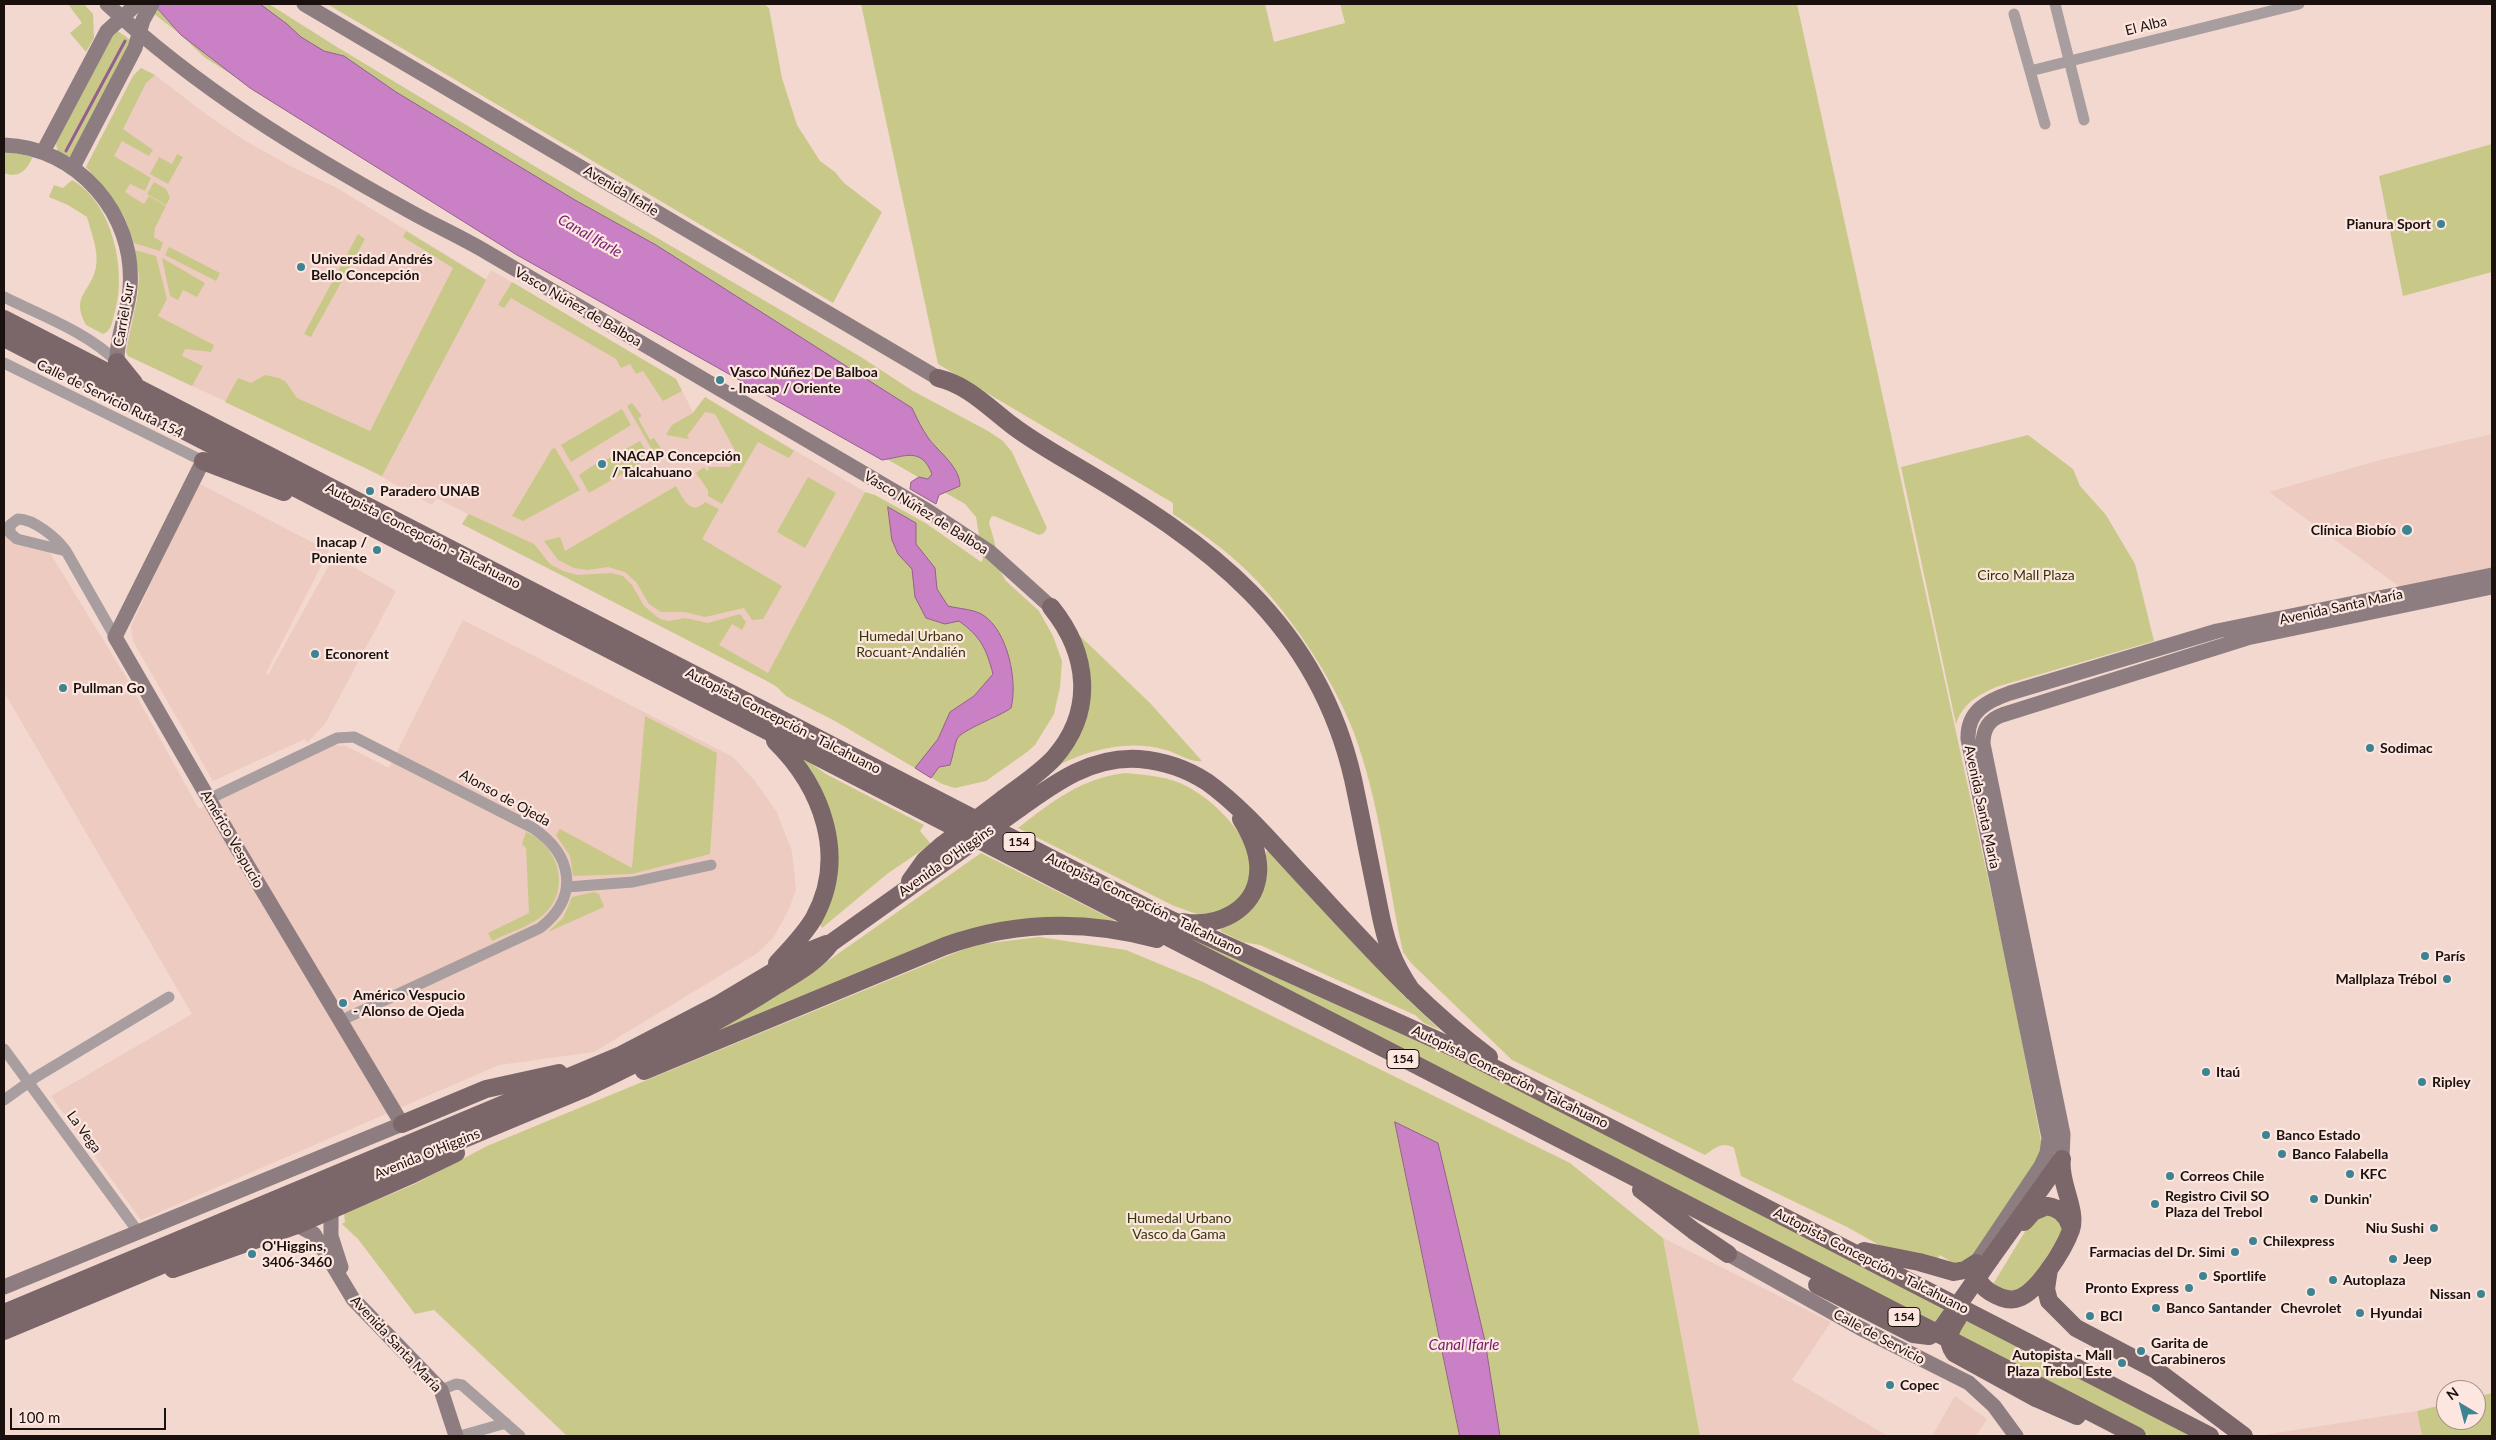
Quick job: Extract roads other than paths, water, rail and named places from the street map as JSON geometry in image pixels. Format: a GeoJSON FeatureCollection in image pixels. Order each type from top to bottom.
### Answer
{"type":"FeatureCollection","features":[{"type":"Feature","properties":{"kind":"main road","name":"Autopista Concepción - Talcahuano"},"geometry":{"type":"LineString","coordinates":[[4,319],[1169,919],[1358,1003],[1522,1082],[2210,1436]]}},
{"type":"Feature","properties":{"kind":"main road","name":"Autopista Concepción - Talcahuano"},"geometry":{"type":"LineString","coordinates":[[4,338],[1613,1168],[2133,1434]]}},
{"type":"Feature","properties":{"kind":"main road"},"geometry":{"type":"LineString","coordinates":[[117,362],[139,389]]}},
{"type":"Feature","properties":{"kind":"main road"},"geometry":{"type":"LineString","coordinates":[[938,378],[952,382],[969,391],[1026,436],[1141,505],[1192,540],[1243,584],[1274,619],[1311,672],[1339,731],[1353,779],[1386,937],[1396,964],[1412,991]]}},
{"type":"Feature","properties":{"kind":"main road"},"geometry":{"type":"LineString","coordinates":[[203,461],[260,484],[325,504]]}},
{"type":"Feature","properties":{"kind":"main road"},"geometry":{"type":"LineString","coordinates":[[949,850],[1003,799],[1040,771],[1054,757],[1069,736],[1079,710],[1082,680],[1079,658],[1071,636],[1052,608]]}},
{"type":"Feature","properties":{"kind":"main road"},"geometry":{"type":"LineString","coordinates":[[755,984],[793,946],[814,918],[827,882],[830,855],[827,826],[812,786],[785,751],[760,727]]}},
{"type":"Feature","properties":{"kind":"main road","name":"Avenida O'Higgins"},"geometry":{"type":"LineString","coordinates":[[4,1331],[586,1088],[704,1028],[767,992],[812,963],[831,943],[905,890],[949,850],[1020,808],[1077,771],[1104,762],[1127,759],[1150,760],[1179,768],[1207,783],[1226,799]]}},
{"type":"Feature","properties":{"kind":"main road"},"geometry":{"type":"LineString","coordinates":[[1226,799],[1278,850],[1412,991],[1462,1035],[1522,1082]]}},
{"type":"Feature","properties":{"kind":"main road"},"geometry":{"type":"LineString","coordinates":[[1169,919],[1197,923],[1222,919],[1242,907],[1255,888],[1259,871],[1254,846],[1244,824],[1226,799]]}},
{"type":"Feature","properties":{"kind":"main road"},"geometry":{"type":"LineString","coordinates":[[586,1088],[629,1077],[945,946],[986,933],[1033,926],[1076,926],[1139,935],[1193,951]]}},
{"type":"Feature","properties":{"kind":"main road","name":"Avenida O'Higgins"},"geometry":{"type":"LineString","coordinates":[[4,1313],[594,1066],[683,1024],[755,984],[806,952],[831,943]]}},
{"type":"Feature","properties":{"kind":"main road"},"geometry":{"type":"LineString","coordinates":[[402,1124],[495,1086],[594,1066]]}},
{"type":"Feature","properties":{"kind":"main road"},"geometry":{"type":"LineString","coordinates":[[132,1277],[198,1262],[297,1225],[440,1162],[500,1124]]}},
{"type":"Feature","properties":{"kind":"main road"},"geometry":{"type":"LineString","coordinates":[[1680,1202],[1749,1248],[1913,1334],[1929,1336],[1942,1328],[2062,1158]]}},
{"type":"Feature","properties":{"kind":"main road"},"geometry":{"type":"LineString","coordinates":[[2062,1158],[2061,1168],[2072,1218],[2070,1232],[2049,1269],[2026,1294],[2016,1299],[2006,1299],[1990,1292],[1976,1276],[2025,1220],[2042,1207],[2055,1208],[2064,1214],[2068,1221],[2070,1232]]}},
{"type":"Feature","properties":{"kind":"main road"},"geometry":{"type":"LineString","coordinates":[[1613,1168],[1680,1221],[1728,1254]]}},
{"type":"Feature","properties":{"kind":"main road"},"geometry":{"type":"LineString","coordinates":[[1824,1236],[1868,1252],[1919,1262],[1948,1272],[1965,1270],[1988,1261]]}},
{"type":"Feature","properties":{"kind":"main road"},"geometry":{"type":"LineString","coordinates":[[1988,1261],[1949,1336],[1949,1346],[1957,1357],[2036,1398],[2089,1421],[2133,1434]]}},
{"type":"Feature","properties":{"kind":"main road"},"geometry":{"type":"LineString","coordinates":[[2049,1269],[2046,1290],[2050,1301],[2076,1328],[2156,1370],[2244,1436]]}},
{"type":"Feature","properties":{"kind":"street","name":"Vasco Núñez de Balboa"},"geometry":{"type":"LineString","coordinates":[[107,4],[200,83],[262,124],[410,212],[487,252],[935,515],[990,552],[1052,608]]}},
{"type":"Feature","properties":{"kind":"street","name":"Avenida Ifarle"},"geometry":{"type":"LineString","coordinates":[[304,4],[938,378]]}},
{"type":"Feature","properties":{"kind":"street"},"geometry":{"type":"LineString","coordinates":[[2055,4],[2084,120]]}},
{"type":"Feature","properties":{"kind":"street","name":"El Alba"},"geometry":{"type":"LineString","coordinates":[[2030,71],[2299,4]]}},
{"type":"Feature","properties":{"kind":"street"},"geometry":{"type":"LineString","coordinates":[[43,152],[107,31],[122,17],[145,6]]}},
{"type":"Feature","properties":{"kind":"street"},"geometry":{"type":"LineString","coordinates":[[73,167],[135,48],[140,34],[145,6]]}},
{"type":"Feature","properties":{"kind":"street"},"geometry":{"type":"LineString","coordinates":[[2014,14],[2044,124]]}},
{"type":"Feature","properties":{"kind":"street","name":"Carriel Sur"},"geometry":{"type":"LineString","coordinates":[[4,145],[43,152],[73,167],[91,183],[107,203],[119,224],[127,248],[130,287],[118,343],[117,362]]}},
{"type":"Feature","properties":{"kind":"street"},"geometry":{"type":"LineString","coordinates":[[4,296],[85,338],[103,349],[117,362]]}},
{"type":"Feature","properties":{"kind":"street","name":"Calle de Servicio Ruta 154"},"geometry":{"type":"LineString","coordinates":[[4,363],[203,461]]}},
{"type":"Feature","properties":{"kind":"street"},"geometry":{"type":"LineString","coordinates":[[115,636],[203,461]]}},
{"type":"Feature","properties":{"kind":"street","name":"Américo Vespucio"},"geometry":{"type":"LineString","coordinates":[[66,552],[209,799],[402,1124]]}},
{"type":"Feature","properties":{"kind":"street","name":"Avenida Santa María"},"geometry":{"type":"LineString","coordinates":[[1988,1261],[2041,1166],[2047,1153],[2049,1138],[1968,739],[1969,727],[1974,715],[1990,700],[2010,692],[2194,637],[2492,575]]}},
{"type":"Feature","properties":{"kind":"street","name":"Avenida Santa María"},"geometry":{"type":"LineString","coordinates":[[2062,1158],[2063,1134],[1983,744],[1984,732],[1989,723],[2002,715],[2247,638],[2492,588]]}},
{"type":"Feature","properties":{"kind":"street","name":"Alonso de Ojeda"},"geometry":{"type":"LineString","coordinates":[[209,799],[337,738],[354,736],[542,834],[561,856],[566,871],[567,887]]}},
{"type":"Feature","properties":{"kind":"street"},"geometry":{"type":"LineString","coordinates":[[340,1021],[540,928],[558,909],[567,887],[633,882],[711,865]]}},
{"type":"Feature","properties":{"kind":"street"},"geometry":{"type":"LineString","coordinates":[[4,1100],[36,1076],[169,997]]}},
{"type":"Feature","properties":{"kind":"street","name":"La Vega"},"geometry":{"type":"LineString","coordinates":[[4,1048],[140,1233]]}},
{"type":"Feature","properties":{"kind":"street"},"geometry":{"type":"LineString","coordinates":[[4,1287],[140,1233],[402,1124]]}},
{"type":"Feature","properties":{"kind":"street"},"geometry":{"type":"LineString","coordinates":[[331,1210],[331,1236],[341,1267],[342,1281]]}},
{"type":"Feature","properties":{"kind":"street","name":"Avenida Santa María"},"geometry":{"type":"LineString","coordinates":[[297,1225],[314,1234],[353,1299],[440,1390],[448,1406],[456,1436]]}},
{"type":"Feature","properties":{"kind":"street","name":"Calle de Servicio"},"geometry":{"type":"LineString","coordinates":[[1728,1254],[1860,1328],[1969,1383],[1994,1406],[2016,1436]]}},
{"type":"Feature","properties":{"kind":"street"},"geometry":{"type":"LineString","coordinates":[[440,1390],[456,1384],[462,1385],[520,1436]]}},
{"type":"Feature","properties":{"kind":"street"},"geometry":{"type":"LineString","coordinates":[[460,1436],[506,1423]]}},
{"type":"Feature","properties":{"kind":"water"},"geometry":{"type":"Polygon","coordinates":[[[154,4],[260,4],[301,37],[324,51],[344,56],[396,92],[575,200],[656,245],[912,408],[929,439],[953,466],[960,486],[939,495],[936,504],[910,489],[911,482],[919,477],[928,479],[932,474],[928,465],[917,456],[911,455],[882,460],[517,255],[250,88],[181,35],[154,4]]]}},
{"type":"Feature","properties":{"kind":"water"},"geometry":{"type":"Polygon","coordinates":[[[888,507],[916,523],[916,544],[935,568],[937,589],[948,606],[979,613],[992,623],[1005,645],[1012,671],[1013,697],[1011,708],[960,735],[956,742],[950,765],[939,767],[931,778],[915,768],[938,739],[950,712],[974,696],[993,674],[982,644],[973,632],[959,621],[945,624],[926,618],[915,597],[912,569],[898,554],[892,540],[888,507]]]}},
{"type":"Feature","properties":{"kind":"water","name":"Canal Ifarle"},"geometry":{"type":"Polygon","coordinates":[[[1395,1122],[1438,1143],[1485,1341],[1500,1436],[1460,1436],[1395,1122]]]}},
{"type":"Feature","properties":{"kind":"waterway"},"geometry":{"type":"LineString","coordinates":[[66,151],[125,41]]}},
{"type":"Feature","properties":{"kind":"place","name":"Pianura Sport"},"geometry":{"type":"Point","coordinates":[2441,224]}},
{"type":"Feature","properties":{"kind":"place","name":"Universidad Andrés Bello Concepción"},"geometry":{"type":"Point","coordinates":[301,267]}},
{"type":"Feature","properties":{"kind":"place","name":"Vasco Núñez De Balboa - Inacap / Oriente"},"geometry":{"type":"Point","coordinates":[720,380]}},
{"type":"Feature","properties":{"kind":"place","name":"INACAP Concepción / Talcahuano"},"geometry":{"type":"Point","coordinates":[602,464]}},
{"type":"Feature","properties":{"kind":"place","name":"Paradero UNAB"},"geometry":{"type":"Point","coordinates":[370,491]}},
{"type":"Feature","properties":{"kind":"place","name":"Clínica Biobío"},"geometry":{"type":"Point","coordinates":[2407,530]}},
{"type":"Feature","properties":{"kind":"place","name":"Inacap / Poniente"},"geometry":{"type":"Point","coordinates":[377,550]}},
{"type":"Feature","properties":{"kind":"place","name":"Econorent"},"geometry":{"type":"Point","coordinates":[315,654]}},
{"type":"Feature","properties":{"kind":"place","name":"Pullman Go"},"geometry":{"type":"Point","coordinates":[63,688]}},
{"type":"Feature","properties":{"kind":"place","name":"Sodimac"},"geometry":{"type":"Point","coordinates":[2370,748]}},
{"type":"Feature","properties":{"kind":"place","name":"París"},"geometry":{"type":"Point","coordinates":[2425,956]}},
{"type":"Feature","properties":{"kind":"place","name":"Mallplaza Trébol"},"geometry":{"type":"Point","coordinates":[2447,979]}},
{"type":"Feature","properties":{"kind":"place","name":"Américo Vespucio - Alonso de Ojeda"},"geometry":{"type":"Point","coordinates":[343,1003]}},
{"type":"Feature","properties":{"kind":"place","name":"Itaú"},"geometry":{"type":"Point","coordinates":[2206,1072]}},
{"type":"Feature","properties":{"kind":"place","name":"Ripley"},"geometry":{"type":"Point","coordinates":[2422,1082]}},
{"type":"Feature","properties":{"kind":"place","name":"Banco Estado"},"geometry":{"type":"Point","coordinates":[2266,1135]}},
{"type":"Feature","properties":{"kind":"place","name":"Banco Falabella"},"geometry":{"type":"Point","coordinates":[2282,1154]}},
{"type":"Feature","properties":{"kind":"place","name":"KFC"},"geometry":{"type":"Point","coordinates":[2350,1174]}},
{"type":"Feature","properties":{"kind":"place","name":"Correos Chile"},"geometry":{"type":"Point","coordinates":[2170,1176]}},
{"type":"Feature","properties":{"kind":"place","name":"Dunkin'"},"geometry":{"type":"Point","coordinates":[2314,1199]}},
{"type":"Feature","properties":{"kind":"place","name":"Registro Civil SO Plaza del Trebol"},"geometry":{"type":"Point","coordinates":[2155,1204]}},
{"type":"Feature","properties":{"kind":"place","name":"Niu Sushi"},"geometry":{"type":"Point","coordinates":[2434,1228]}},
{"type":"Feature","properties":{"kind":"place","name":"Chilexpress"},"geometry":{"type":"Point","coordinates":[2253,1241]}},
{"type":"Feature","properties":{"kind":"place","name":"Farmacias del Dr. Simi"},"geometry":{"type":"Point","coordinates":[2235,1252]}},
{"type":"Feature","properties":{"kind":"place","name":"O'Higgins, 3406-3460"},"geometry":{"type":"Point","coordinates":[252,1254]}},
{"type":"Feature","properties":{"kind":"place","name":"Jeep"},"geometry":{"type":"Point","coordinates":[2393,1259]}},
{"type":"Feature","properties":{"kind":"place","name":"Sportlife"},"geometry":{"type":"Point","coordinates":[2203,1276]}},
{"type":"Feature","properties":{"kind":"place","name":"Autoplaza"},"geometry":{"type":"Point","coordinates":[2333,1280]}},
{"type":"Feature","properties":{"kind":"place","name":"Pronto Express"},"geometry":{"type":"Point","coordinates":[2189,1288]}},
{"type":"Feature","properties":{"kind":"place","name":"Chevrolet"},"geometry":{"type":"Point","coordinates":[2311,1292]}},
{"type":"Feature","properties":{"kind":"place","name":"Nissan"},"geometry":{"type":"Point","coordinates":[2481,1294]}},
{"type":"Feature","properties":{"kind":"place","name":"Banco Santander"},"geometry":{"type":"Point","coordinates":[2156,1308]}},
{"type":"Feature","properties":{"kind":"place","name":"Hyundai"},"geometry":{"type":"Point","coordinates":[2360,1313]}},
{"type":"Feature","properties":{"kind":"place","name":"BCI"},"geometry":{"type":"Point","coordinates":[2090,1316]}},
{"type":"Feature","properties":{"kind":"place","name":"Garita de Carabineros"},"geometry":{"type":"Point","coordinates":[2141,1351]}},
{"type":"Feature","properties":{"kind":"place","name":"Autopista - Mall Plaza Trebol Este"},"geometry":{"type":"Point","coordinates":[2122,1363]}},
{"type":"Feature","properties":{"kind":"place","name":"Copec"},"geometry":{"type":"Point","coordinates":[1890,1385]}},
{"type":"Feature","properties":{"kind":"park label","name":"Circo Mall Plaza"},"geometry":{"type":"Point","coordinates":[2026,575]}},
{"type":"Feature","properties":{"kind":"park label","name":"Humedal Urbano Rocuant-Andalién"},"geometry":{"type":"Point","coordinates":[911,644]}},
{"type":"Feature","properties":{"kind":"park label","name":"Humedal Urbano Vasco da Gama"},"geometry":{"type":"Point","coordinates":[1179,1226]}}]}
